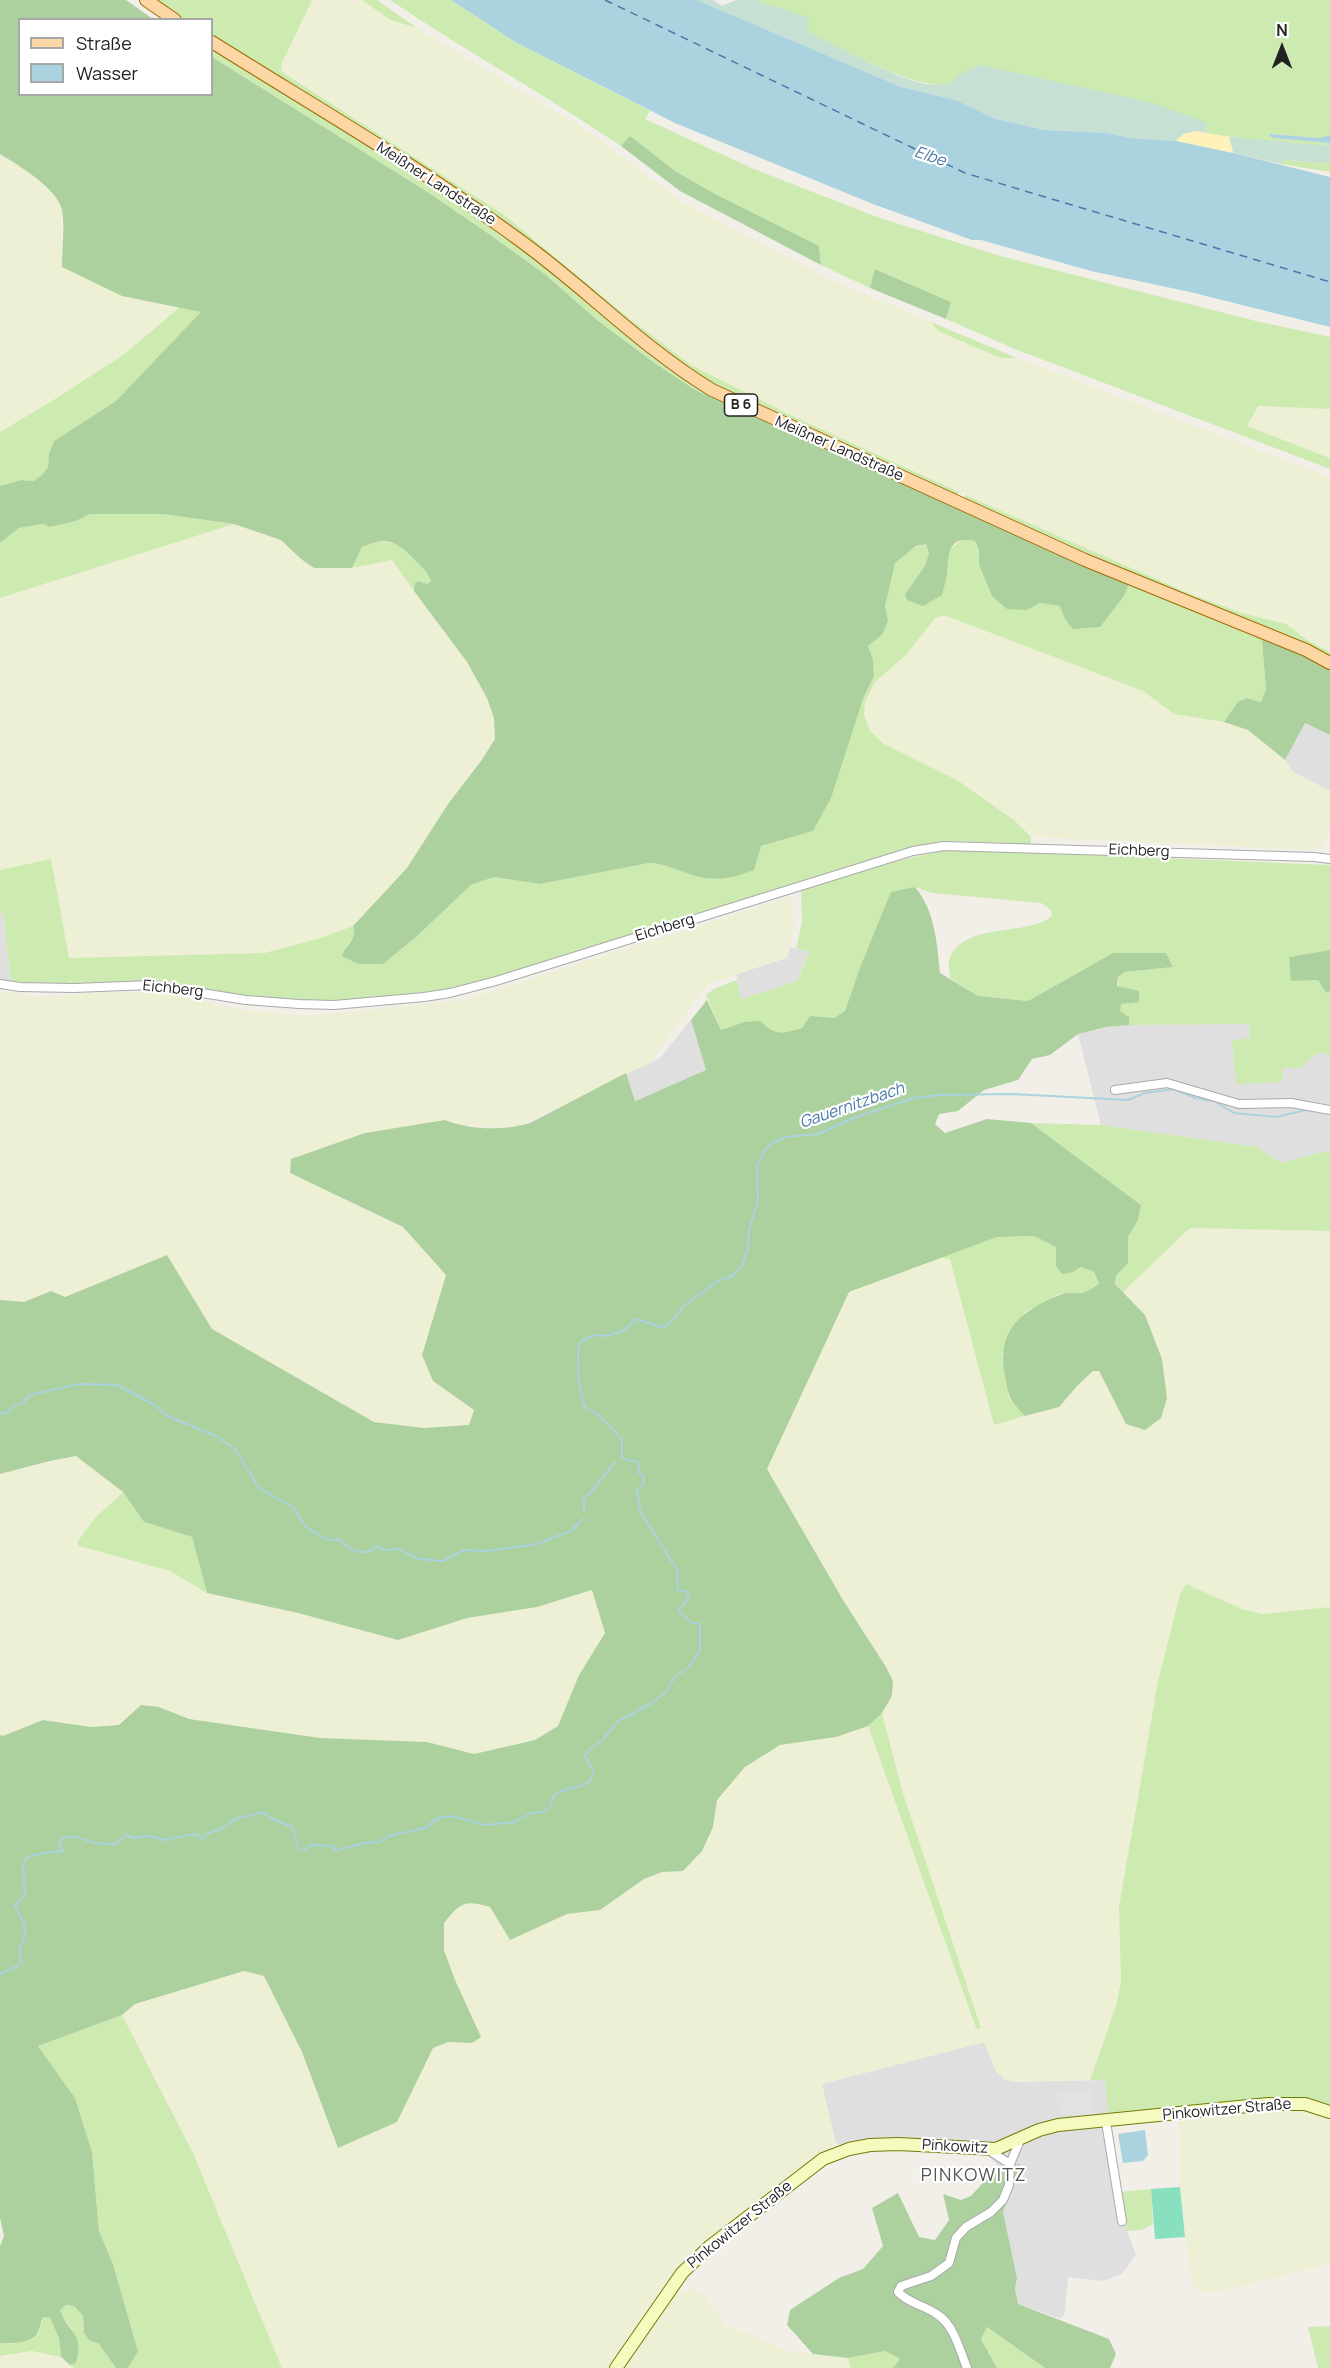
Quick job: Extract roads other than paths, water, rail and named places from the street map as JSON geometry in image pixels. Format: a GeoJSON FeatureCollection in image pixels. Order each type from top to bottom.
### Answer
{"type":"FeatureCollection","features":[{"type":"Feature","properties":{"kind":"main road"},"geometry":{"type":"LineString","coordinates":[[146,0],[172,18]]}},
{"type":"Feature","properties":{"kind":"main road","name":"Meißner Landstraße"},"geometry":{"type":"LineString","coordinates":[[213,43],[488,217],[555,267],[666,361],[712,390],[1085,560],[1306,650],[1330,663]]}},
{"type":"Feature","properties":{"kind":"street","name":"Eichberg"},"geometry":{"type":"LineString","coordinates":[[0,984],[20,987],[74,988],[151,985],[246,1000],[299,1004],[334,1005],[393,1000],[450,993],[481,986],[894,857],[944,846],[1314,857],[1330,860]]}},
{"type":"Feature","properties":{"kind":"street"},"geometry":{"type":"LineString","coordinates":[[1115,1090],[1167,1083],[1239,1104],[1291,1103],[1330,1110]]}},
{"type":"Feature","properties":{"kind":"street","name":"Pinkowitzer Straße"},"geometry":{"type":"LineString","coordinates":[[1123,2119],[1268,2104],[1305,2104],[1330,2112]]}},
{"type":"Feature","properties":{"kind":"street","name":"Pinkowitz"},"geometry":{"type":"LineString","coordinates":[[870,2145],[898,2144],[1009,2150],[1021,2138],[1058,2125],[1123,2119]]}},
{"type":"Feature","properties":{"kind":"street"},"geometry":{"type":"LineString","coordinates":[[1106,2122],[1122,2220]]}},
{"type":"Feature","properties":{"kind":"street","name":"Pinkowitzer Straße"},"geometry":{"type":"LineString","coordinates":[[616,2368],[682,2273],[709,2247],[823,2159],[849,2149],[870,2145]]}},
{"type":"Feature","properties":{"kind":"street"},"geometry":{"type":"LineString","coordinates":[[987,2149],[1010,2164]]}},
{"type":"Feature","properties":{"kind":"street"},"geometry":{"type":"LineString","coordinates":[[967,2368],[951,2329],[939,2315],[906,2300],[897,2292],[901,2286],[931,2276],[949,2263],[956,2238],[961,2232],[991,2212],[1003,2200],[1009,2185],[1009,2150]]}},
{"type":"Feature","properties":{"kind":"water","name":"Elbe"},"geometry":{"type":"Polygon","coordinates":[[[451,0],[697,0],[901,87],[956,100],[996,119],[1045,130],[1107,133],[1130,138],[1176,141],[1330,177],[1330,327],[1190,292],[1091,271],[981,240],[972,240],[873,204],[675,123],[517,43],[451,0]]]}},
{"type":"Feature","properties":{"kind":"water"},"geometry":{"type":"Polygon","coordinates":[[[1270,134],[1319,138],[1330,135],[1330,143],[1273,138],[1269,136],[1270,134]]]}},
{"type":"Feature","properties":{"kind":"water"},"geometry":{"type":"Polygon","coordinates":[[[1145,2130],[1148,2155],[1143,2161],[1123,2163],[1118,2134],[1145,2130]]]}},
{"type":"Feature","properties":{"kind":"waterway","name":"Gauernitzbach"},"geometry":{"type":"LineString","coordinates":[[0,1974],[16,1967],[22,1961],[20,1948],[25,1929],[15,1906],[25,1895],[23,1864],[27,1857],[63,1851],[59,1842],[68,1837],[108,1844],[116,1844],[127,1834],[132,1838],[149,1836],[164,1840],[196,1834],[202,1839],[207,1834],[227,1826],[235,1819],[264,1812],[268,1817],[292,1827],[299,1850],[304,1850],[311,1845],[333,1846],[334,1851],[369,1842],[377,1843],[389,1836],[428,1827],[435,1819],[451,1816],[485,1825],[515,1822],[531,1813],[542,1812],[550,1807],[554,1797],[560,1791],[588,1783],[593,1771],[585,1756],[590,1749],[602,1741],[618,1721],[652,1703],[665,1693],[675,1677],[688,1668],[700,1651],[700,1624],[692,1623],[678,1611],[688,1598],[688,1592],[678,1590],[677,1570],[640,1511],[637,1490],[643,1484],[644,1477],[639,1473],[638,1462],[622,1457],[622,1439],[597,1414],[585,1407],[578,1375],[580,1342],[594,1335],[608,1336],[624,1330],[636,1319],[661,1327],[668,1325],[685,1305],[718,1281],[732,1276],[742,1265],[748,1250],[749,1230],[758,1200],[757,1167],[763,1152],[773,1142],[786,1137],[818,1134],[854,1118],[913,1098],[939,1095],[1012,1094],[1128,1100],[1145,1093],[1174,1089],[1195,1098],[1214,1101],[1234,1113],[1276,1117],[1306,1110]]}},
{"type":"Feature","properties":{"kind":"waterway"},"geometry":{"type":"LineString","coordinates":[[0,1414],[10,1411],[14,1405],[23,1403],[30,1395],[79,1384],[117,1385],[155,1405],[167,1416],[216,1436],[235,1449],[259,1488],[293,1507],[306,1527],[328,1540],[339,1539],[357,1552],[367,1552],[377,1546],[383,1550],[399,1549],[419,1559],[443,1561],[464,1550],[487,1551],[537,1544],[571,1531],[583,1519]]}},
{"type":"Feature","properties":{"kind":"waterway"},"geometry":{"type":"LineString","coordinates":[[584,1511],[584,1500],[615,1462]]}},
{"type":"Feature","properties":{"kind":"district","name":"PINKOWITZ"},"geometry":{"type":"Point","coordinates":[974,2176]}}]}
